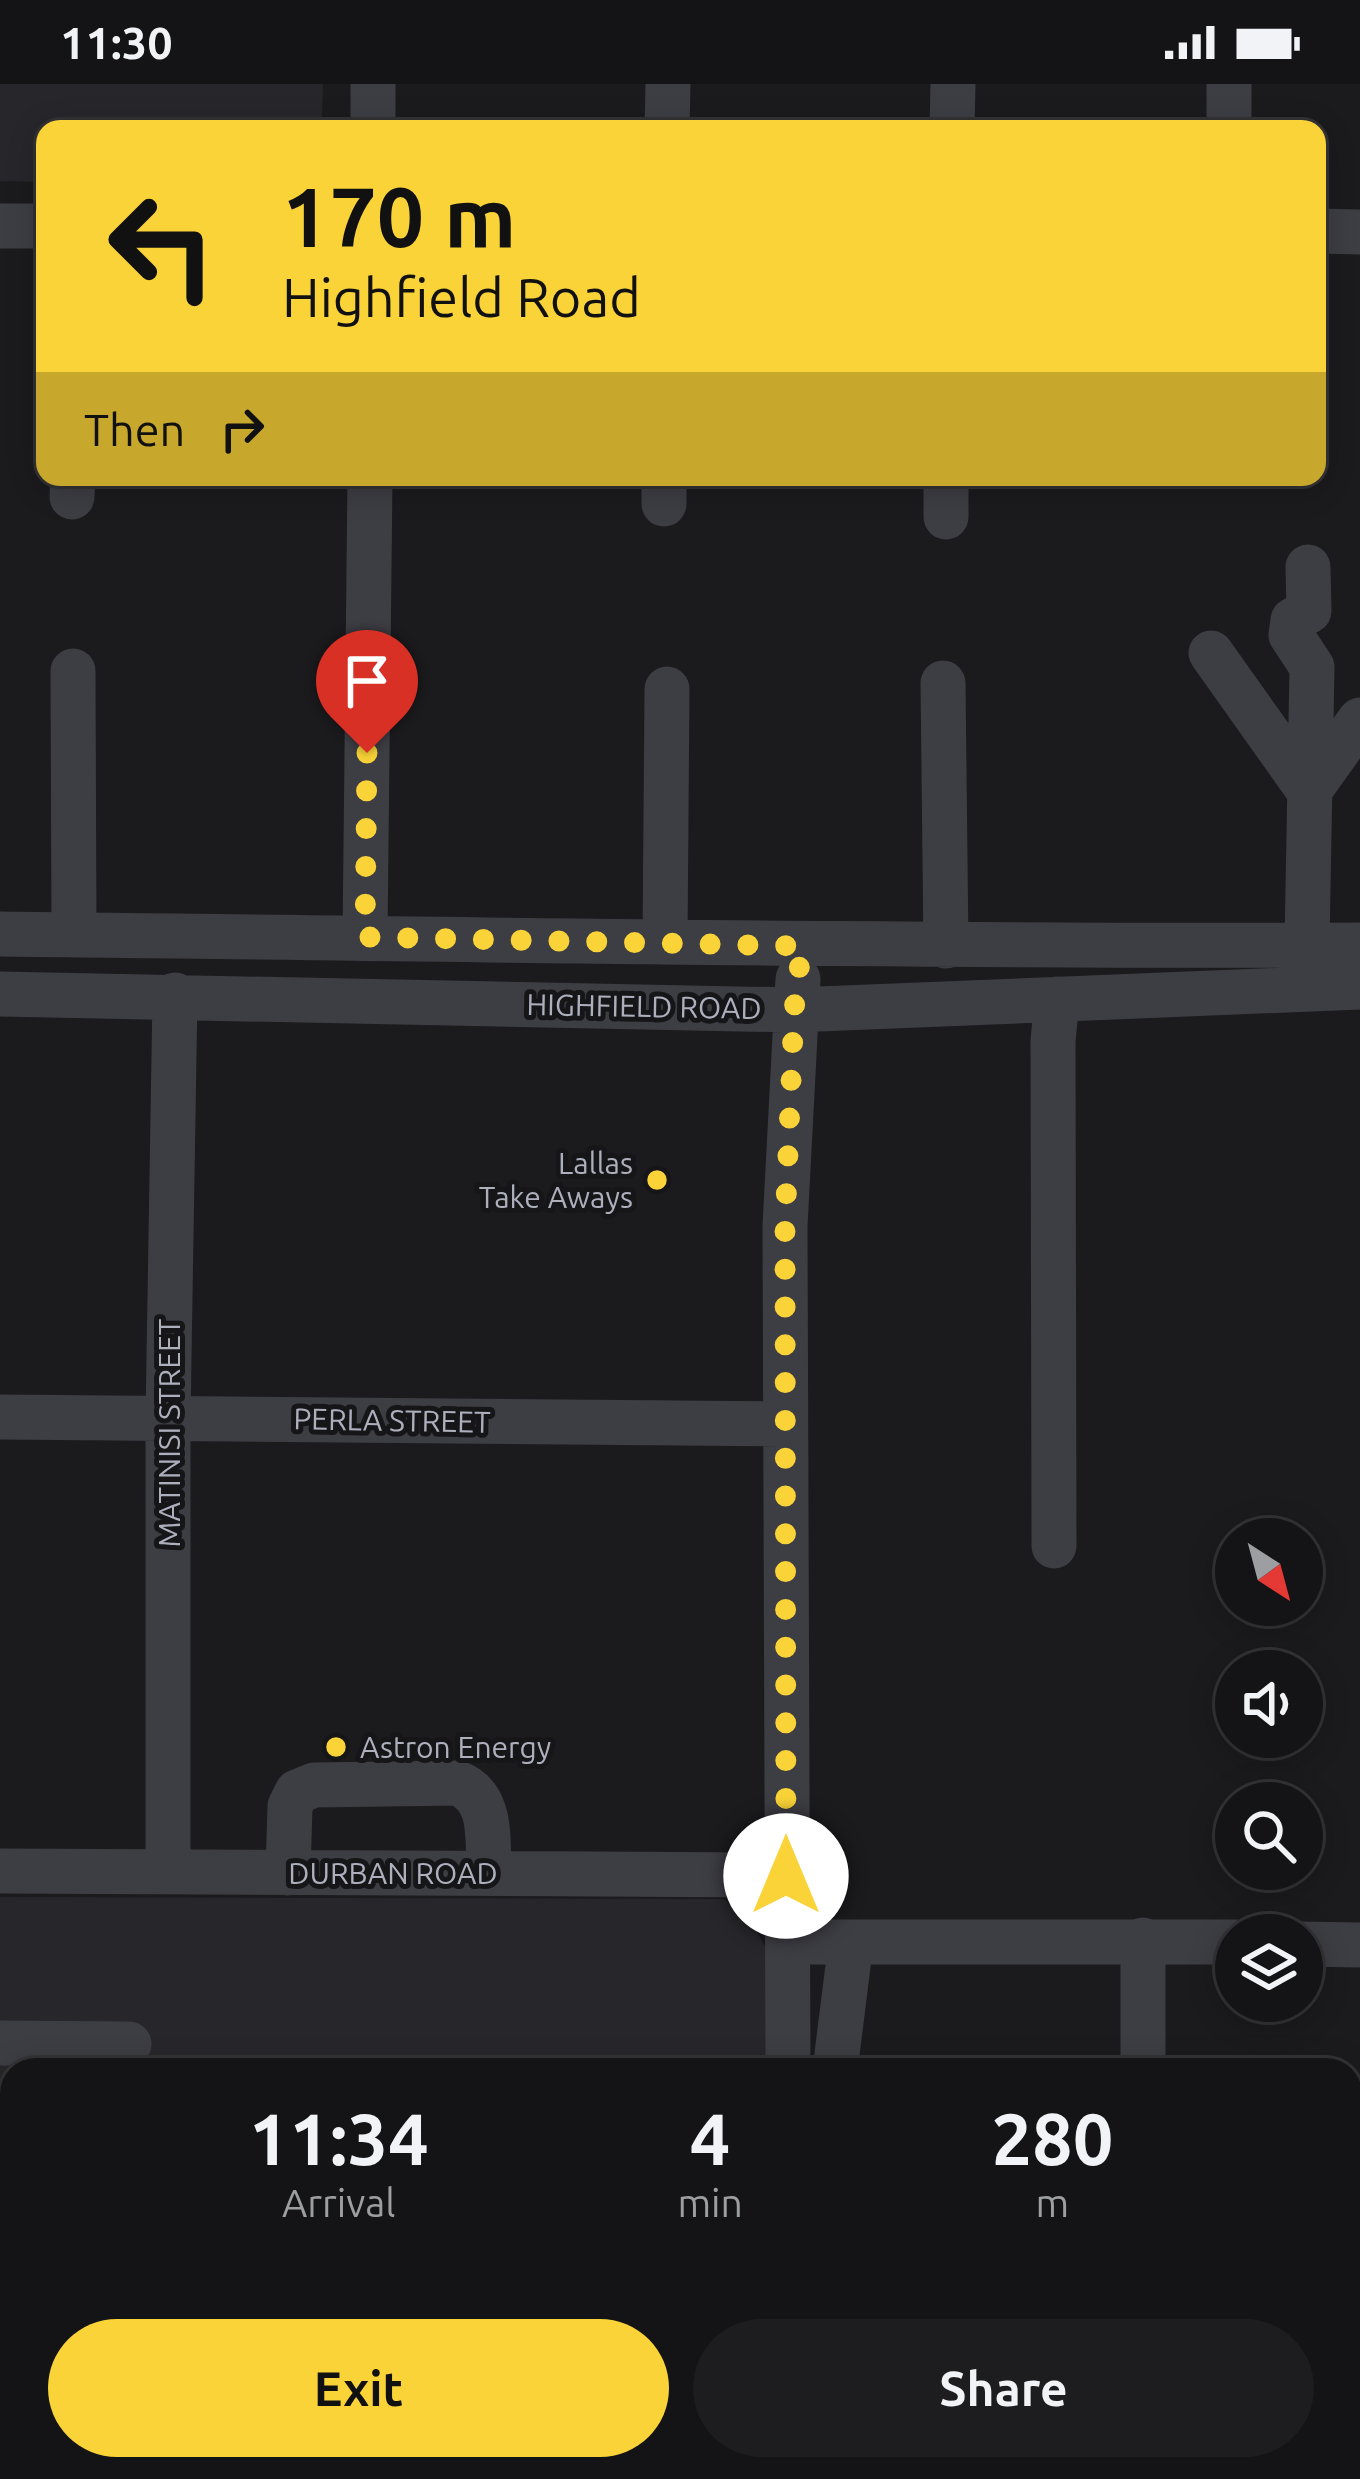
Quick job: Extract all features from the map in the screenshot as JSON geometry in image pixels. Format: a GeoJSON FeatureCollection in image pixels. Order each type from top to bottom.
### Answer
{"type":"FeatureCollection","features":[{"type":"Feature","properties":{"kind":"street"},"geometry":{"type":"LineString","coordinates":[[373,120],[374,84]]}},
{"type":"Feature","properties":{"kind":"street"},"geometry":{"type":"LineString","coordinates":[[667,120],[668,84]]}},
{"type":"Feature","properties":{"kind":"street"},"geometry":{"type":"LineString","coordinates":[[952,120],[953,84]]}},
{"type":"Feature","properties":{"kind":"street"},"geometry":{"type":"LineString","coordinates":[[1229,84],[1229,120]]}},
{"type":"Feature","properties":{"kind":"street"},"geometry":{"type":"LineString","coordinates":[[0,226],[36,226]]}},
{"type":"Feature","properties":{"kind":"street"},"geometry":{"type":"LineString","coordinates":[[1326,231],[1360,232]]}},
{"type":"Feature","properties":{"kind":"street"},"geometry":{"type":"LineString","coordinates":[[365,937],[370,486]]}},
{"type":"Feature","properties":{"kind":"street"},"geometry":{"type":"LineString","coordinates":[[1306,945],[1312,668],[1335,634],[1308,589]]}},
{"type":"Feature","properties":{"kind":"street"},"geometry":{"type":"LineString","coordinates":[[1211,653],[1309,791]]}},
{"type":"Feature","properties":{"kind":"street"},"geometry":{"type":"LineString","coordinates":[[73,671],[74,935]]}},
{"type":"Feature","properties":{"kind":"street"},"geometry":{"type":"LineString","coordinates":[[943,683],[946,946]]}},
{"type":"Feature","properties":{"kind":"street"},"geometry":{"type":"LineString","coordinates":[[665,941],[667,689]]}},
{"type":"Feature","properties":{"kind":"street"},"geometry":{"type":"LineString","coordinates":[[1309,791],[1360,720]]}},
{"type":"Feature","properties":{"kind":"street"},"geometry":{"type":"LineString","coordinates":[[0,934],[802,946],[1360,945]]}},
{"type":"Feature","properties":{"kind":"street"},"geometry":{"type":"LineString","coordinates":[[788,2058],[785,1226],[794,1010],[802,946]]}},
{"type":"Feature","properties":{"kind":"street","name":"HIGHFIELD ROAD"},"geometry":{"type":"LineString","coordinates":[[0,994],[794,1010],[1360,987]]}},
{"type":"Feature","properties":{"kind":"street","name":"MATINISI STREET"},"geometry":{"type":"LineString","coordinates":[[168,1872],[168,1418],[175,995]]}},
{"type":"Feature","properties":{"kind":"street"},"geometry":{"type":"LineString","coordinates":[[1054,1546],[1053,1040],[1057,999]]}},
{"type":"Feature","properties":{"kind":"street","name":"PERLA STREET"},"geometry":{"type":"LineString","coordinates":[[0,1417],[783,1424]]}},
{"type":"Feature","properties":{"kind":"street"},"geometry":{"type":"LineString","coordinates":[[289,1873],[290,1806],[297,1792],[314,1785],[458,1783],[475,1790],[484,1806],[489,1874]]}},
{"type":"Feature","properties":{"kind":"street","name":"DURBAN ROAD"},"geometry":{"type":"LineString","coordinates":[[0,1871],[786,1876]]}},
{"type":"Feature","properties":{"kind":"street"},"geometry":{"type":"LineString","coordinates":[[1143,1940],[1143,2058]]}},
{"type":"Feature","properties":{"kind":"street"},"geometry":{"type":"LineString","coordinates":[[790,1942],[1215,1942]]}},
{"type":"Feature","properties":{"kind":"street"},"geometry":{"type":"LineString","coordinates":[[836,2058],[851,1942]]}},
{"type":"Feature","properties":{"kind":"street"},"geometry":{"type":"LineString","coordinates":[[1323,1944],[1360,1945]]}},
{"type":"Feature","properties":{"kind":"street"},"geometry":{"type":"LineString","coordinates":[[0,2044],[129,2044]]}},
{"type":"Feature","properties":{"kind":"shaded area"},"geometry":{"type":"Polygon","coordinates":[[[0,84],[323,84],[321,120],[36,120],[36,182],[0,181],[0,84]]]}},
{"type":"Feature","properties":{"kind":"shaded area"},"geometry":{"type":"Polygon","coordinates":[[[0,1897],[724,1899],[752,1923],[773,1961],[771,2058],[0,2058],[0,1897]]]}},
{"type":"Feature","properties":{"kind":"place","name":"Lallas Take Aways"},"geometry":{"type":"Point","coordinates":[657,1180]}},
{"type":"Feature","properties":{"kind":"place","name":"Astron Energy"},"geometry":{"type":"Point","coordinates":[336,1747]}},
{"type":"Feature","properties":{"kind":"route"},"geometry":{"type":"LineString","coordinates":[[367,753],[365,937],[802,946],[794,1010],[785,1226],[786,1876]]}}]}
